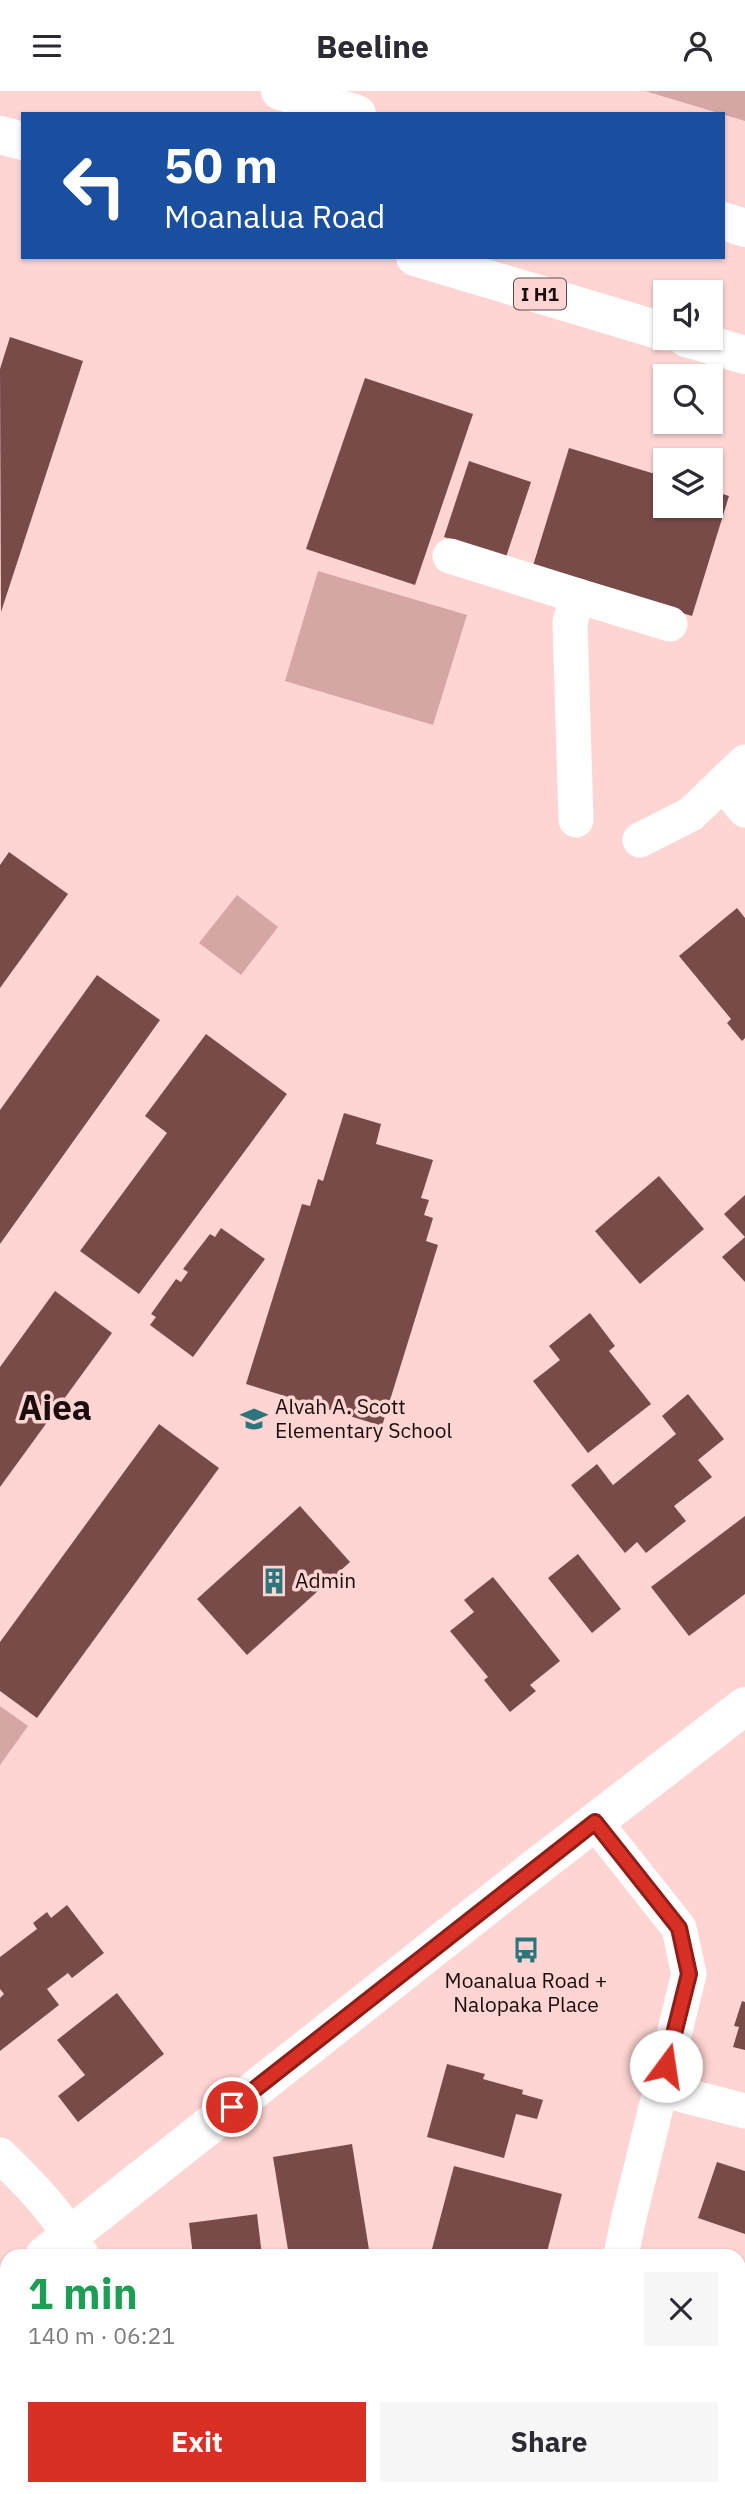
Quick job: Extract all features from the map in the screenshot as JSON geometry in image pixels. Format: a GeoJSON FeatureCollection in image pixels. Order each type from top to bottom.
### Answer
{"type":"FeatureCollection","features":[{"type":"Feature","properties":{"kind":"main road"},"geometry":{"type":"LineString","coordinates":[[280,91],[350,112]]}},
{"type":"Feature","properties":{"kind":"main road"},"geometry":{"type":"LineString","coordinates":[[0,135],[21,140]]}},
{"type":"Feature","properties":{"kind":"main road"},"geometry":{"type":"LineString","coordinates":[[725,222],[745,228]]}},
{"type":"Feature","properties":{"kind":"main road","name":"I H1"},"geometry":{"type":"LineString","coordinates":[[422,259],[653,328]]}},
{"type":"Feature","properties":{"kind":"main road"},"geometry":{"type":"LineString","coordinates":[[723,349],[745,355]]}},
{"type":"Feature","properties":{"kind":"main road"},"geometry":{"type":"LineString","coordinates":[[66,2249],[595,1822],[745,1706]]}},
{"type":"Feature","properties":{"kind":"street"},"geometry":{"type":"LineString","coordinates":[[450,557],[670,624]]}},
{"type":"Feature","properties":{"kind":"street"},"geometry":{"type":"LineString","coordinates":[[576,820],[570,622],[578,596]]}},
{"type":"Feature","properties":{"kind":"street"},"geometry":{"type":"LineString","coordinates":[[640,841],[691,814],[734,772],[745,810]]}},
{"type":"Feature","properties":{"kind":"street"},"geometry":{"type":"LineString","coordinates":[[595,1822],[679,1928],[689,1974],[623,2249]]}},
{"type":"Feature","properties":{"kind":"street"},"geometry":{"type":"LineString","coordinates":[[660,2089],[745,2111]]}},
{"type":"Feature","properties":{"kind":"street"},"geometry":{"type":"LineString","coordinates":[[0,2155],[27,2181],[66,2249]]}},
{"type":"Feature","properties":{"kind":"shaded area"},"geometry":{"type":"Polygon","coordinates":[[[645,91],[745,91],[745,121],[725,115],[725,112],[715,112],[645,91]]]}},
{"type":"Feature","properties":{"kind":"shaded area"},"geometry":{"type":"Polygon","coordinates":[[[318,571],[467,615],[433,725],[285,681],[318,571]]]}},
{"type":"Feature","properties":{"kind":"shaded area"},"geometry":{"type":"Polygon","coordinates":[[[237,895],[278,927],[241,975],[199,943],[237,895]]]}},
{"type":"Feature","properties":{"kind":"shaded area"},"geometry":{"type":"Polygon","coordinates":[[[0,1706],[28,1726],[0,1765],[0,1706]]]}},
{"type":"Feature","properties":{"kind":"building"},"geometry":{"type":"Polygon","coordinates":[[[10,337],[83,361],[1,612],[0,369],[10,337]]]}},
{"type":"Feature","properties":{"kind":"building"},"geometry":{"type":"Polygon","coordinates":[[[365,378],[473,414],[415,585],[306,549],[365,378]]]}},
{"type":"Feature","properties":{"kind":"building"},"geometry":{"type":"Polygon","coordinates":[[[569,448],[653,473],[653,518],[722,518],[692,616],[532,569],[569,448]]]}},
{"type":"Feature","properties":{"kind":"building"},"geometry":{"type":"Polygon","coordinates":[[[469,461],[531,482],[506,557],[444,537],[469,461]]]}},
{"type":"Feature","properties":{"kind":"building"},"geometry":{"type":"Polygon","coordinates":[[[723,494],[729,496],[723,515],[723,494]]]}},
{"type":"Feature","properties":{"kind":"building"},"geometry":{"type":"Polygon","coordinates":[[[9,852],[68,894],[0,988],[0,865],[9,852]]]}},
{"type":"Feature","properties":{"kind":"building"},"geometry":{"type":"Polygon","coordinates":[[[737,908],[745,918],[745,1038],[742,1041],[727,1023],[731,1019],[679,956],[737,908]]]}},
{"type":"Feature","properties":{"kind":"building"},"geometry":{"type":"Polygon","coordinates":[[[97,975],[160,1020],[0,1244],[0,1110],[97,975]]]}},
{"type":"Feature","properties":{"kind":"building"},"geometry":{"type":"Polygon","coordinates":[[[206,1034],[287,1094],[139,1294],[80,1251],[167,1133],[145,1116],[206,1034]]]}},
{"type":"Feature","properties":{"kind":"building"},"geometry":{"type":"Polygon","coordinates":[[[344,1113],[381,1124],[376,1144],[433,1160],[421,1198],[429,1200],[424,1215],[433,1218],[426,1241],[438,1245],[382,1426],[246,1384],[302,1204],[310,1206],[318,1179],[323,1181],[344,1113]]]}},
{"type":"Feature","properties":{"kind":"building"},"geometry":{"type":"Polygon","coordinates":[[[659,1176],[704,1229],[640,1284],[595,1231],[659,1176]]]}},
{"type":"Feature","properties":{"kind":"building"},"geometry":{"type":"Polygon","coordinates":[[[745,1195],[745,1237],[724,1214],[745,1195]]]}},
{"type":"Feature","properties":{"kind":"building"},"geometry":{"type":"Polygon","coordinates":[[[221,1228],[265,1259],[193,1357],[150,1325],[156,1317],[151,1314],[176,1279],[181,1282],[188,1272],[183,1269],[210,1234],[215,1237],[221,1228]]]}},
{"type":"Feature","properties":{"kind":"building"},"geometry":{"type":"Polygon","coordinates":[[[745,1237],[745,1282],[722,1257],[745,1237]]]}},
{"type":"Feature","properties":{"kind":"building"},"geometry":{"type":"Polygon","coordinates":[[[55,1291],[112,1333],[0,1487],[0,1367],[55,1291]]]}},
{"type":"Feature","properties":{"kind":"building"},"geometry":{"type":"Polygon","coordinates":[[[590,1313],[615,1346],[609,1351],[651,1404],[588,1453],[533,1381],[560,1360],[549,1346],[590,1313]]]}},
{"type":"Feature","properties":{"kind":"building"},"geometry":{"type":"Polygon","coordinates":[[[688,1394],[724,1439],[698,1460],[712,1477],[674,1506],[686,1521],[646,1553],[637,1542],[625,1553],[571,1485],[597,1464],[613,1485],[676,1434],[662,1416],[688,1394]]]}},
{"type":"Feature","properties":{"kind":"building"},"geometry":{"type":"Polygon","coordinates":[[[159,1424],[219,1468],[37,1718],[0,1691],[0,1642],[159,1424]]]}},
{"type":"Feature","properties":{"kind":"building","name":"Admin"},"geometry":{"type":"Polygon","coordinates":[[[300,1506],[350,1562],[247,1655],[197,1599],[300,1506]]]}},
{"type":"Feature","properties":{"kind":"building"},"geometry":{"type":"Polygon","coordinates":[[[745,1516],[745,1594],[689,1636],[651,1587],[745,1516]]]}},
{"type":"Feature","properties":{"kind":"building"},"geometry":{"type":"Polygon","coordinates":[[[578,1554],[621,1609],[592,1633],[548,1578],[578,1554]]]}},
{"type":"Feature","properties":{"kind":"building"},"geometry":{"type":"Polygon","coordinates":[[[493,1577],[560,1661],[530,1685],[536,1691],[510,1712],[484,1680],[488,1677],[450,1631],[474,1612],[464,1600],[493,1577]]]}},
{"type":"Feature","properties":{"kind":"building"},"geometry":{"type":"Polygon","coordinates":[[[67,1905],[104,1953],[72,1978],[68,1973],[47,1989],[59,2005],[0,2051],[0,1998],[4,1994],[0,1989],[0,1957],[37,1929],[33,1923],[47,1912],[51,1918],[67,1905]]]}},
{"type":"Feature","properties":{"kind":"building"},"geometry":{"type":"Polygon","coordinates":[[[117,1993],[164,2054],[78,2122],[58,2096],[85,2075],[57,2040],[117,1993]]]}},
{"type":"Feature","properties":{"kind":"building"},"geometry":{"type":"Polygon","coordinates":[[[742,2001],[745,2002],[745,2050],[733,2047],[739,2027],[734,2026],[742,2001]]]}},
{"type":"Feature","properties":{"kind":"building"},"geometry":{"type":"Polygon","coordinates":[[[447,2064],[485,2074],[483,2079],[523,2090],[522,2094],[543,2100],[537,2119],[516,2114],[504,2158],[427,2137],[447,2064]]]}},
{"type":"Feature","properties":{"kind":"building"},"geometry":{"type":"Polygon","coordinates":[[[352,2144],[369,2249],[288,2249],[273,2157],[352,2144]]]}},
{"type":"Feature","properties":{"kind":"building"},"geometry":{"type":"Polygon","coordinates":[[[717,2162],[745,2171],[745,2234],[698,2218],[717,2162]]]}},
{"type":"Feature","properties":{"kind":"building"},"geometry":{"type":"Polygon","coordinates":[[[454,2166],[562,2194],[548,2249],[432,2249],[454,2166]]]}},
{"type":"Feature","properties":{"kind":"building"},"geometry":{"type":"Polygon","coordinates":[[[257,2214],[261,2249],[192,2249],[189,2223],[257,2214]]]}},
{"type":"Feature","properties":{"kind":"place","name":"Alvah A. Scott Elementary School"},"geometry":{"type":"Point","coordinates":[254,1419]}},
{"type":"Feature","properties":{"kind":"place","name":"Admin"},"geometry":{"type":"Point","coordinates":[274,1581]}},
{"type":"Feature","properties":{"kind":"place","name":"Moanalua Road + Nalopaka Place"},"geometry":{"type":"Point","coordinates":[526,1950]}},
{"type":"Feature","properties":{"kind":"district","name":"Aiea"},"geometry":{"type":"Point","coordinates":[55,1408]}},
{"type":"Feature","properties":{"kind":"route"},"geometry":{"type":"LineString","coordinates":[[232,2107],[595,1822],[679,1928],[689,1974],[666,2066]]}}]}
